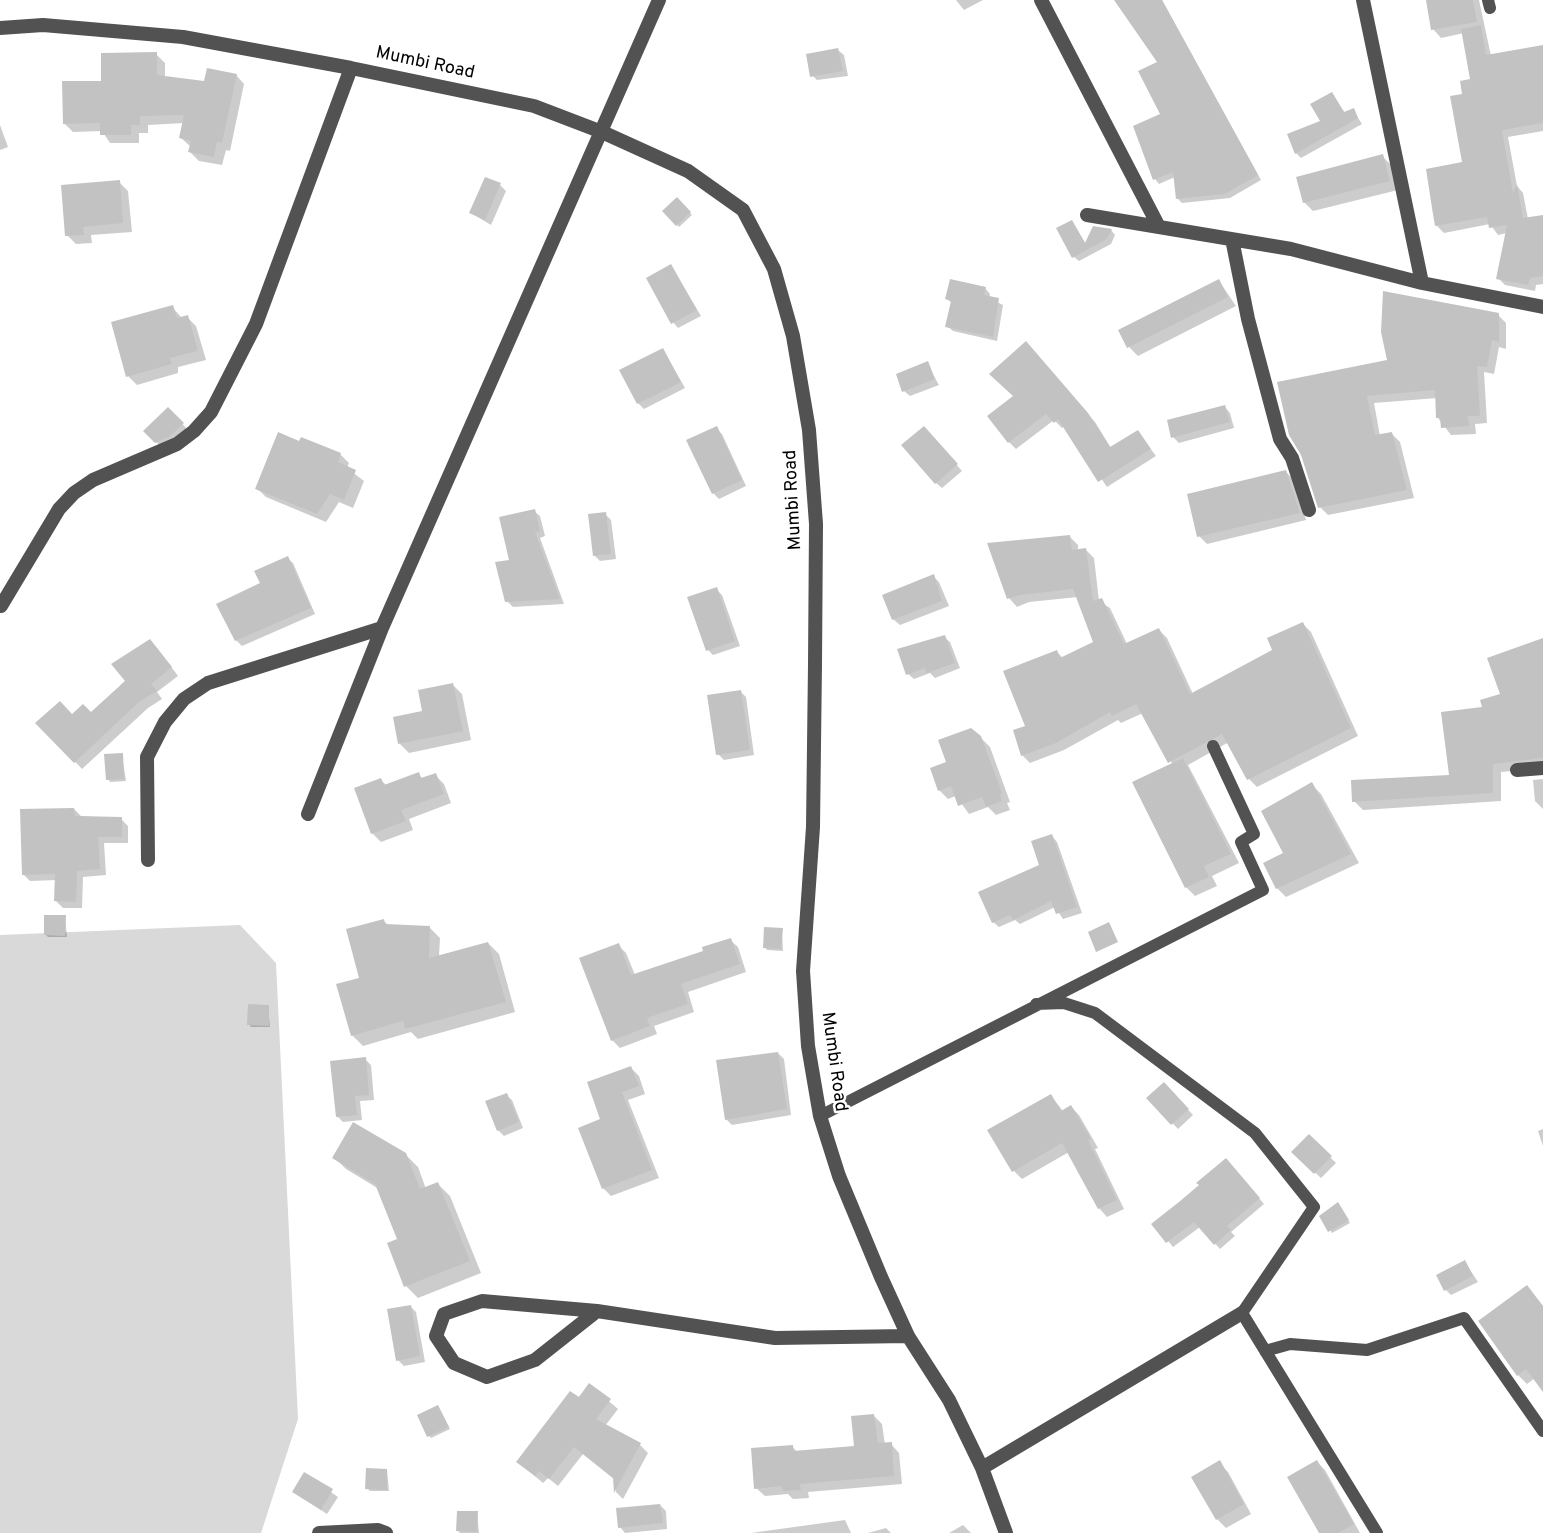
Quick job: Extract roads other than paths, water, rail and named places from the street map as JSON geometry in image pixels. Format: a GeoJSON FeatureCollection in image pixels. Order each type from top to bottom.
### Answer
{"type":"FeatureCollection","features":[{"type":"Feature","properties":{"kind":"street"},"geometry":{"type":"LineString","coordinates":[[308,814],[382,628],[659,0]]}},
{"type":"Feature","properties":{"kind":"street"},"geometry":{"type":"LineString","coordinates":[[1041,0],[1159,227]]}},
{"type":"Feature","properties":{"kind":"street"},"geometry":{"type":"LineString","coordinates":[[1363,0],[1422,283]]}},
{"type":"Feature","properties":{"kind":"street","name":"Mumbi Road"},"geometry":{"type":"LineString","coordinates":[[0,28],[43,25],[183,37],[534,106],[602,132],[688,171],[743,210],[774,269],[793,336],[809,430],[816,524],[813,827],[803,971],[808,1046],[820,1116],[839,1176],[908,1336],[949,1400],[982,1468],[1006,1533]]}},
{"type":"Feature","properties":{"kind":"street"},"geometry":{"type":"LineString","coordinates":[[1,606],[59,509],[74,493],[93,480],[177,444],[194,431],[211,412],[256,324],[351,68]]}},
{"type":"Feature","properties":{"kind":"street"},"geometry":{"type":"LineString","coordinates":[[1087,215],[1291,249],[1422,283],[1543,307]]}},
{"type":"Feature","properties":{"kind":"street"},"geometry":{"type":"LineString","coordinates":[[1232,239],[1248,319],[1280,439],[1292,458],[1309,510]]}},
{"type":"Feature","properties":{"kind":"street"},"geometry":{"type":"LineString","coordinates":[[148,860],[147,757],[165,722],[184,699],[208,683],[382,628]]}},
{"type":"Feature","properties":{"kind":"street"},"geometry":{"type":"LineString","coordinates":[[1517,770],[1543,768]]}},
{"type":"Feature","properties":{"kind":"street"},"geometry":{"type":"LineString","coordinates":[[597,1311],[535,1360],[486,1377],[454,1363],[436,1336],[444,1314],[482,1301],[597,1311],[775,1338],[908,1336]]}},
{"type":"Feature","properties":{"kind":"street"},"geometry":{"type":"LineString","coordinates":[[982,1468],[1242,1313]]}},
{"type":"Feature","properties":{"kind":"street"},"geometry":{"type":"LineString","coordinates":[[319,1533],[378,1530],[386,1533]]}},
{"type":"Feature","properties":{"kind":"lane"},"geometry":{"type":"LineString","coordinates":[[820,1116],[1263,890],[1241,842],[1254,834],[1213,746]]}},
{"type":"Feature","properties":{"kind":"lane"},"geometry":{"type":"LineString","coordinates":[[1036,1004],[1064,1003],[1095,1013],[1255,1133],[1314,1208],[1242,1313],[1377,1533]]}},
{"type":"Feature","properties":{"kind":"lane"},"geometry":{"type":"LineString","coordinates":[[1265,1351],[1290,1344],[1367,1350],[1464,1318],[1543,1431]]}}]}
